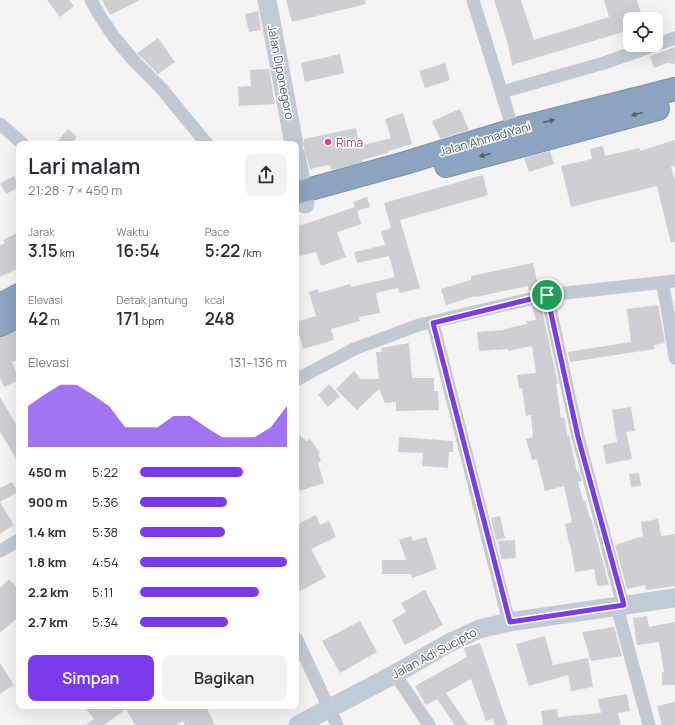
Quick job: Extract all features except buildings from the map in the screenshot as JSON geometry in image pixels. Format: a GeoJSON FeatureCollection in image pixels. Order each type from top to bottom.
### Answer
{"type":"FeatureCollection","features":[{"type":"Feature","properties":{"kind":"highway","name":"Jalan Ahmad Yani"},"geometry":{"type":"LineString","coordinates":[[300,199],[515,138],[675,89]]}},
{"type":"Feature","properties":{"kind":"highway","name":"Jalan Ahmad Yani"},"geometry":{"type":"LineString","coordinates":[[515,138],[675,104]]}},
{"type":"Feature","properties":{"kind":"highway"},"geometry":{"type":"LineString","coordinates":[[0,305],[16,297]]}},
{"type":"Feature","properties":{"kind":"highway"},"geometry":{"type":"LineString","coordinates":[[0,325],[16,317]]}},
{"type":"Feature","properties":{"kind":"street"},"geometry":{"type":"LineString","coordinates":[[91,0],[114,37],[134,61],[161,88],[205,141]]}},
{"type":"Feature","properties":{"kind":"street","name":"Jalan Diponegoro"},"geometry":{"type":"LineString","coordinates":[[267,0],[293,141]]}},
{"type":"Feature","properties":{"kind":"street"},"geometry":{"type":"LineString","coordinates":[[473,0],[515,138]]}},
{"type":"Feature","properties":{"kind":"street"},"geometry":{"type":"LineString","coordinates":[[502,92],[604,63],[675,38]]}},
{"type":"Feature","properties":{"kind":"street"},"geometry":{"type":"LineString","coordinates":[[0,124],[20,141]]}},
{"type":"Feature","properties":{"kind":"street"},"geometry":{"type":"LineString","coordinates":[[299,188],[300,199]]}},
{"type":"Feature","properties":{"kind":"street"},"geometry":{"type":"LineString","coordinates":[[299,378],[354,348],[419,325],[433,323],[547,295],[675,280]]}},
{"type":"Feature","properties":{"kind":"street"},"geometry":{"type":"LineString","coordinates":[[662,282],[675,358]]}},
{"type":"Feature","properties":{"kind":"street"},"geometry":{"type":"LineString","coordinates":[[547,295],[578,437],[649,725]]}},
{"type":"Feature","properties":{"kind":"street"},"geometry":{"type":"LineString","coordinates":[[433,323],[510,622]]}},
{"type":"Feature","properties":{"kind":"street"},"geometry":{"type":"LineString","coordinates":[[0,551],[16,542]]}},
{"type":"Feature","properties":{"kind":"street","name":"Jalan Adi Sucipto"},"geometry":{"type":"LineString","coordinates":[[298,725],[333,717],[395,674],[455,640],[479,629],[510,622],[675,598]]}},
{"type":"Feature","properties":{"kind":"street"},"geometry":{"type":"LineString","coordinates":[[299,644],[333,717]]}},
{"type":"Feature","properties":{"kind":"street"},"geometry":{"type":"LineString","coordinates":[[395,674],[429,725]]}},
{"type":"Feature","properties":{"kind":"place","name":"Rima"},"geometry":{"type":"Point","coordinates":[328,142]}},
{"type":"Feature","properties":{"kind":"route"},"geometry":{"type":"LineString","coordinates":[[547,295],[578,437],[624,605],[510,622],[433,323],[547,295]]}}]}
